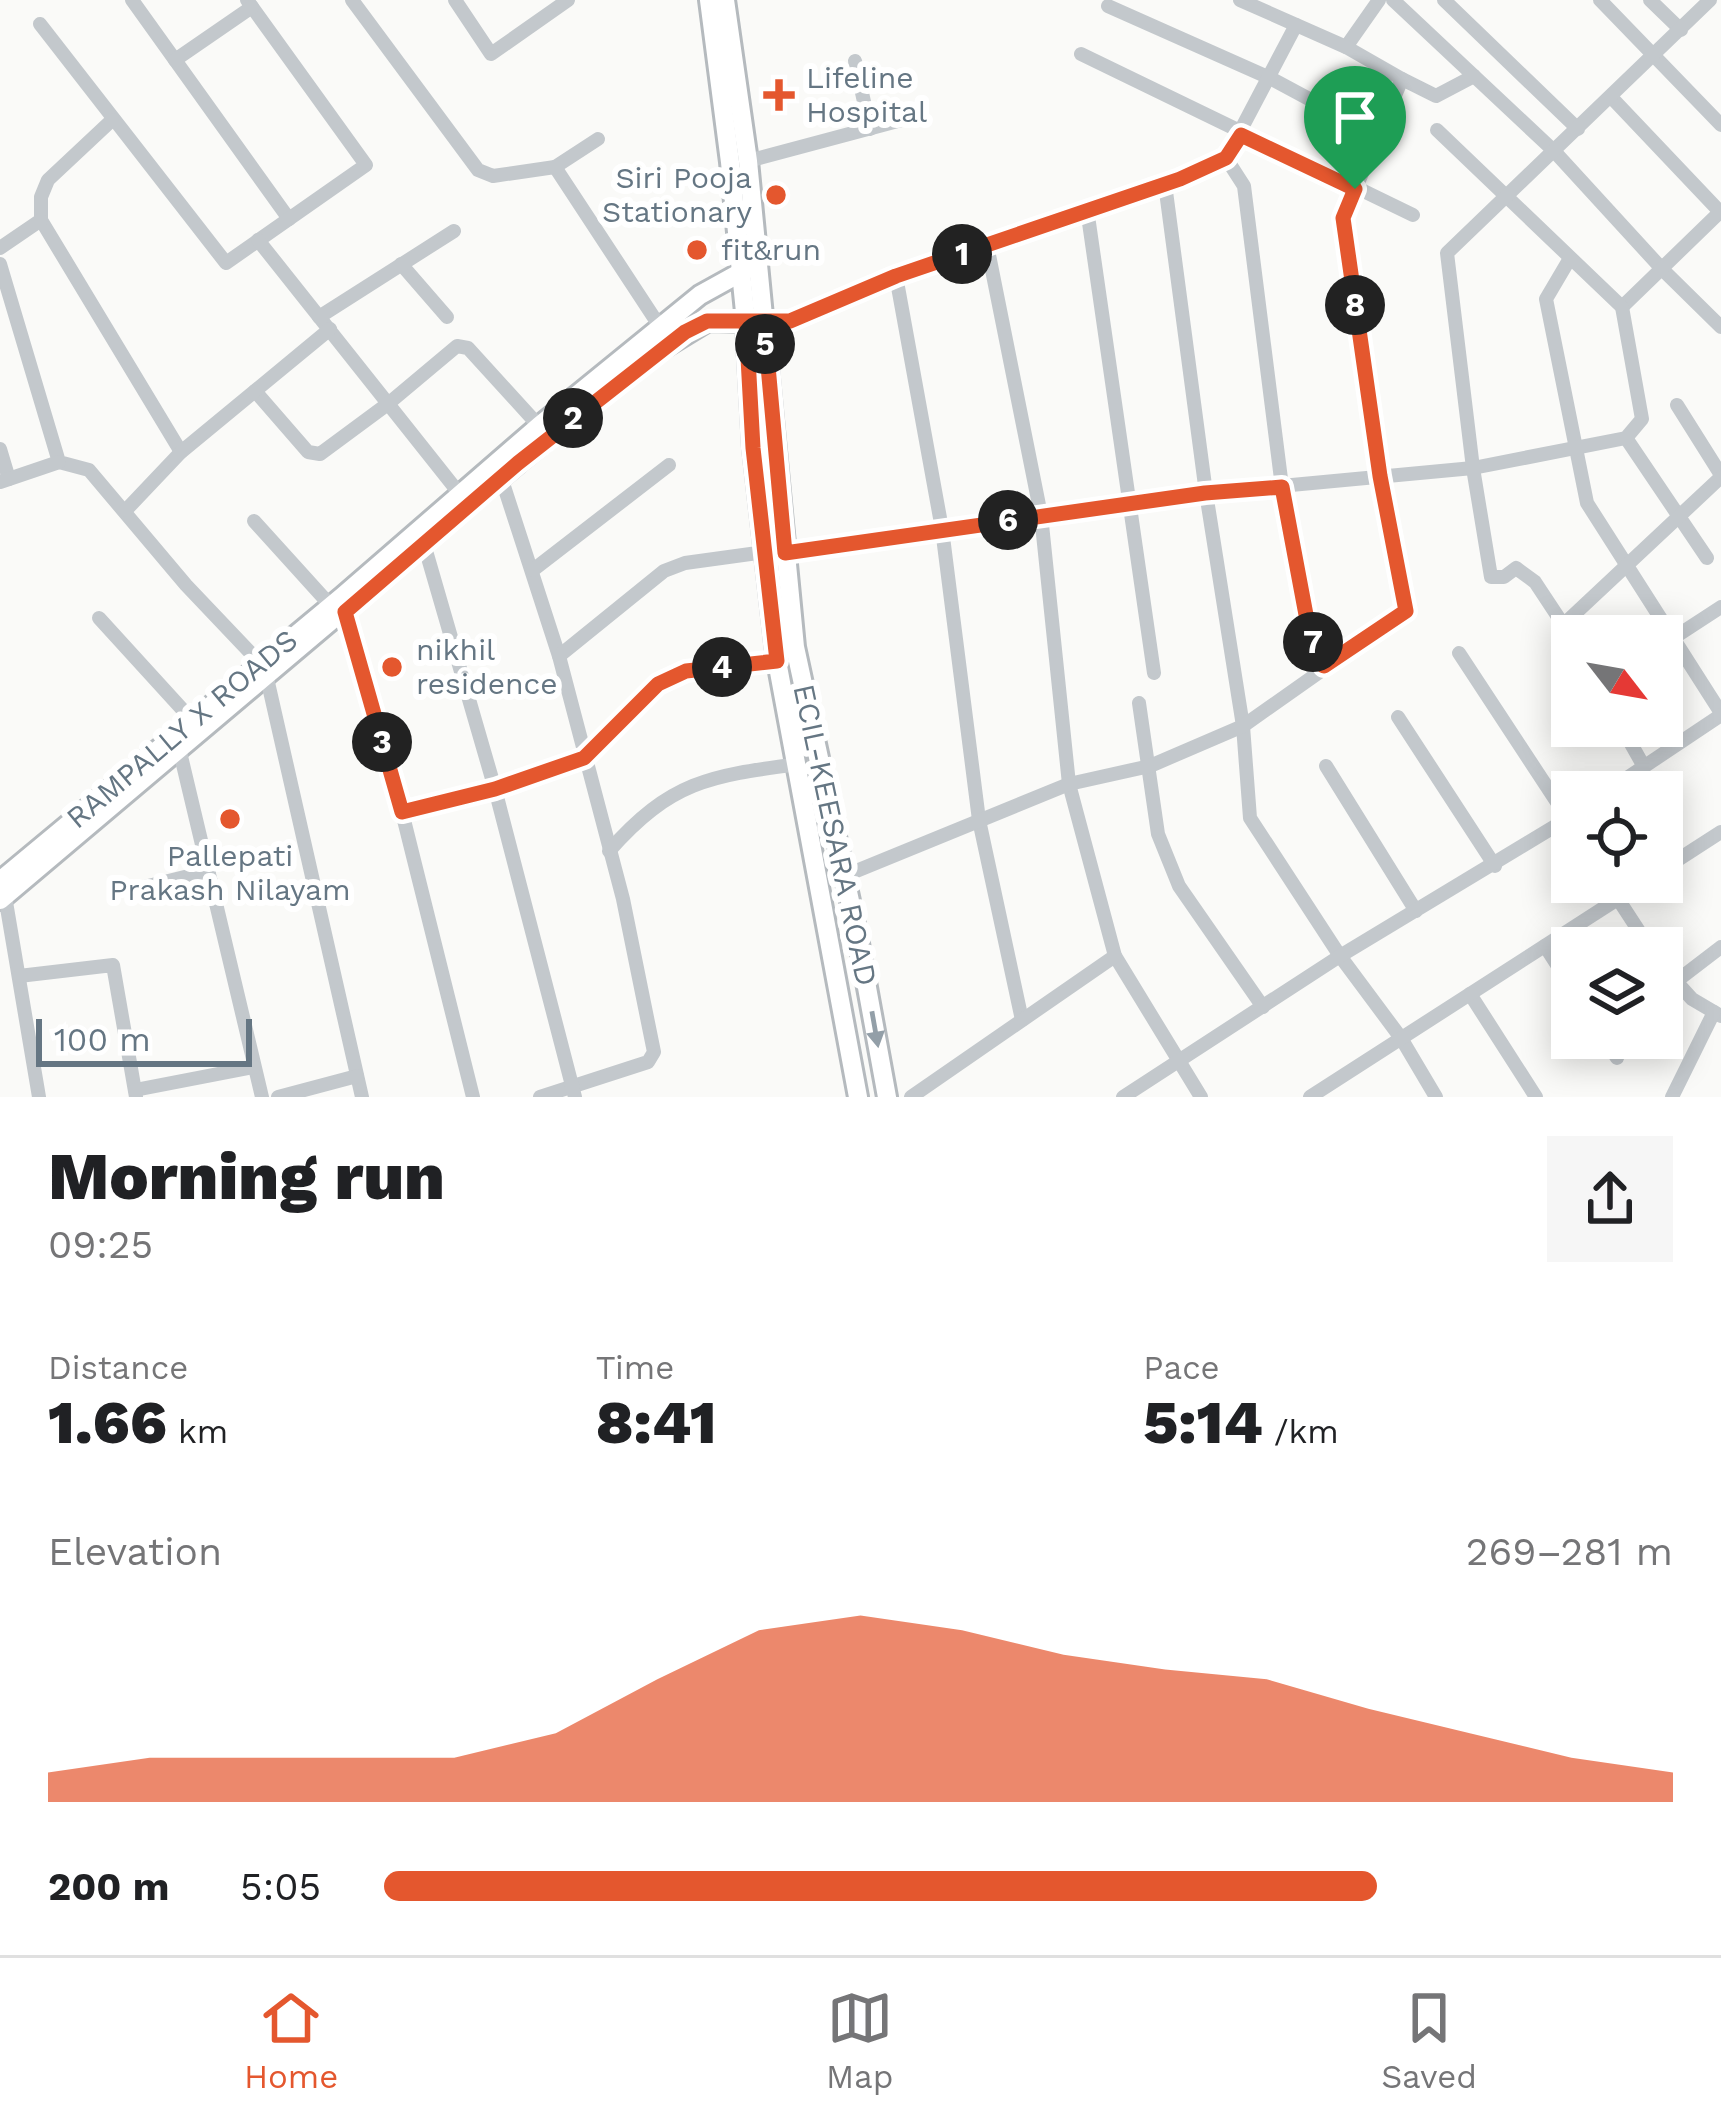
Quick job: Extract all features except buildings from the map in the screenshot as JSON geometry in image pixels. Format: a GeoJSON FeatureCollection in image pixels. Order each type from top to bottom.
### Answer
{"type":"FeatureCollection","features":[{"type":"Feature","properties":{"kind":"main road","name":"ECIL-KEESARA ROAD"},"geometry":{"type":"LineString","coordinates":[[709,0],[749,268],[795,647],[887,1097]]}},
{"type":"Feature","properties":{"kind":"main road","name":"ECIL-KEESARA ROAD"},"geometry":{"type":"LineString","coordinates":[[725,0],[748,161],[749,268]]}},
{"type":"Feature","properties":{"kind":"main road","name":"RAMPALLY X ROADS"},"geometry":{"type":"LineString","coordinates":[[2,893],[180,752],[264,671],[424,544],[665,335],[720,280],[749,268]]}},
{"type":"Feature","properties":{"kind":"main road","name":"RAMPALLY X ROADS"},"geometry":{"type":"LineString","coordinates":[[338,609],[459,493],[539,426],[665,335],[707,321],[755,322]]}},
{"type":"Feature","properties":{"kind":"main road","name":"ECIL-KEESARA ROAD"},"geometry":{"type":"LineString","coordinates":[[755,322],[753,448],[777,661],[858,1097]]}},
{"type":"Feature","properties":{"kind":"main road","name":"RAMPALLY X ROADS"},"geometry":{"type":"LineString","coordinates":[[2,893],[192,720],[264,671]]}},
{"type":"Feature","properties":{"kind":"street"},"geometry":{"type":"LineString","coordinates":[[132,0],[289,219]]}},
{"type":"Feature","properties":{"kind":"street"},"geometry":{"type":"LineString","coordinates":[[352,0],[478,170],[494,176],[555,167],[598,139]]}},
{"type":"Feature","properties":{"kind":"street"},"geometry":{"type":"LineString","coordinates":[[454,0],[491,54],[567,0]]}},
{"type":"Feature","properties":{"kind":"street"},"geometry":{"type":"LineString","coordinates":[[1130,16],[1141,0]]}},
{"type":"Feature","properties":{"kind":"street"},"geometry":{"type":"LineString","coordinates":[[1240,0],[1346,47],[1436,96],[1474,76]]}},
{"type":"Feature","properties":{"kind":"street"},"geometry":{"type":"LineString","coordinates":[[1346,47],[1379,0]]}},
{"type":"Feature","properties":{"kind":"street"},"geometry":{"type":"LineString","coordinates":[[1393,0],[1554,151],[1721,327]]}},
{"type":"Feature","properties":{"kind":"street"},"geometry":{"type":"LineString","coordinates":[[1444,0],[1578,128]]}},
{"type":"Feature","properties":{"kind":"street"},"geometry":{"type":"LineString","coordinates":[[1600,0],[1721,125]]}},
{"type":"Feature","properties":{"kind":"street"},"geometry":{"type":"LineString","coordinates":[[1650,0],[1681,30]]}},
{"type":"Feature","properties":{"kind":"street"},"geometry":{"type":"LineString","coordinates":[[1557,615],[1535,582],[1516,568],[1504,577],[1491,577],[1447,253],[1712,0],[1721,7]]}},
{"type":"Feature","properties":{"kind":"street"},"geometry":{"type":"LineString","coordinates":[[40,24],[226,263],[366,165],[250,4],[175,60]]}},
{"type":"Feature","properties":{"kind":"street"},"geometry":{"type":"LineString","coordinates":[[1108,6],[1270,78],[1378,136]]}},
{"type":"Feature","properties":{"kind":"street"},"geometry":{"type":"LineString","coordinates":[[755,322],[790,321],[896,276],[1165,184],[1226,158],[1296,25]]}},
{"type":"Feature","properties":{"kind":"street"},"geometry":{"type":"LineString","coordinates":[[1082,54],[1413,215]]}},
{"type":"Feature","properties":{"kind":"street"},"geometry":{"type":"LineString","coordinates":[[855,61],[870,129]]}},
{"type":"Feature","properties":{"kind":"street"},"geometry":{"type":"LineString","coordinates":[[844,876],[1069,784],[1150,766],[1244,726],[1406,611],[1380,476],[1343,218],[1402,79]]}},
{"type":"Feature","properties":{"kind":"street"},"geometry":{"type":"LineString","coordinates":[[1611,97],[1721,212],[1622,307]]}},
{"type":"Feature","properties":{"kind":"street"},"geometry":{"type":"LineString","coordinates":[[748,161],[909,118]]}},
{"type":"Feature","properties":{"kind":"street"},"geometry":{"type":"LineString","coordinates":[[112,120],[47,180],[41,220],[181,452]]}},
{"type":"Feature","properties":{"kind":"street"},"geometry":{"type":"LineString","coordinates":[[785,553],[1205,493],[1473,468],[1627,438],[1642,419],[1622,307],[1437,130]]}},
{"type":"Feature","properties":{"kind":"street"},"geometry":{"type":"LineString","coordinates":[[1226,158],[1244,186],[1282,487],[1310,636],[1324,666]]}},
{"type":"Feature","properties":{"kind":"street"},"geometry":{"type":"LineString","coordinates":[[555,167],[665,335]]}},
{"type":"Feature","properties":{"kind":"street"},"geometry":{"type":"LineString","coordinates":[[1165,184],[1205,493],[1244,726],[1250,818],[1340,956],[1401,1038],[1436,1097]]}},
{"type":"Feature","properties":{"kind":"street"},"geometry":{"type":"LineString","coordinates":[[1087,209],[1154,673]]}},
{"type":"Feature","properties":{"kind":"street"},"geometry":{"type":"LineString","coordinates":[[0,248],[41,220]]}},
{"type":"Feature","properties":{"kind":"street"},"geometry":{"type":"LineString","coordinates":[[126,509],[181,452],[255,391],[324,323],[401,264],[454,232]]}},
{"type":"Feature","properties":{"kind":"street"},"geometry":{"type":"LineString","coordinates":[[258,240],[459,493]]}},
{"type":"Feature","properties":{"kind":"street"},"geometry":{"type":"LineString","coordinates":[[987,245],[1041,515],[1069,784],[1115,956],[1202,1097]]}},
{"type":"Feature","properties":{"kind":"street"},"geometry":{"type":"LineString","coordinates":[[1569,260],[1546,299],[1587,503],[1660,615]]}},
{"type":"Feature","properties":{"kind":"street"},"geometry":{"type":"LineString","coordinates":[[0,264],[59,463]]}},
{"type":"Feature","properties":{"kind":"street"},"geometry":{"type":"LineString","coordinates":[[401,264],[447,317]]}},
{"type":"Feature","properties":{"kind":"street"},"geometry":{"type":"LineString","coordinates":[[896,276],[942,530],[979,820],[1022,1020]]}},
{"type":"Feature","properties":{"kind":"street"},"geometry":{"type":"LineString","coordinates":[[255,391],[314,455],[389,404],[457,346],[468,348],[539,426]]}},
{"type":"Feature","properties":{"kind":"street"},"geometry":{"type":"LineString","coordinates":[[1582,615],[1627,565],[1721,476],[1677,405]]}},
{"type":"Feature","properties":{"kind":"street"},"geometry":{"type":"LineString","coordinates":[[1627,438],[1707,559]]}},
{"type":"Feature","properties":{"kind":"street"},"geometry":{"type":"LineString","coordinates":[[0,449],[5,481],[59,463],[89,470],[264,671],[362,1097]]}},
{"type":"Feature","properties":{"kind":"street"},"geometry":{"type":"LineString","coordinates":[[533,570],[668,465]]}},
{"type":"Feature","properties":{"kind":"street"},"geometry":{"type":"LineString","coordinates":[[501,477],[560,656],[610,850],[654,1052],[648,1061],[574,1092],[540,1097]]}},
{"type":"Feature","properties":{"kind":"street"},"geometry":{"type":"LineString","coordinates":[[254,520],[338,609],[402,812],[473,1097]]}},
{"type":"Feature","properties":{"kind":"street"},"geometry":{"type":"LineString","coordinates":[[424,544],[495,789],[574,1092]]}},
{"type":"Feature","properties":{"kind":"street"},"geometry":{"type":"LineString","coordinates":[[560,656],[664,572],[685,563],[764,552]]}},
{"type":"Feature","properties":{"kind":"street"},"geometry":{"type":"LineString","coordinates":[[1683,632],[1721,607]]}},
{"type":"Feature","properties":{"kind":"street"},"geometry":{"type":"LineString","coordinates":[[99,618],[192,720]]}},
{"type":"Feature","properties":{"kind":"street"},"geometry":{"type":"LineString","coordinates":[[1635,771],[1721,714],[1683,650]]}},
{"type":"Feature","properties":{"kind":"street"},"geometry":{"type":"LineString","coordinates":[[1460,653],[1551,790]]}},
{"type":"Feature","properties":{"kind":"street"},"geometry":{"type":"LineString","coordinates":[[402,812],[495,789],[584,758],[658,684],[686,671],[777,661]]}},
{"type":"Feature","properties":{"kind":"street"},"geometry":{"type":"LineString","coordinates":[[1139,703],[1158,834],[1179,886],[1263,1007]]}},
{"type":"Feature","properties":{"kind":"street"},"geometry":{"type":"LineString","coordinates":[[1398,717],[1495,866]]}},
{"type":"Feature","properties":{"kind":"street"},"geometry":{"type":"LineString","coordinates":[[1633,747],[1643,765]]}},
{"type":"Feature","properties":{"kind":"street"},"geometry":{"type":"LineString","coordinates":[[180,752],[262,1097]]}},
{"type":"Feature","properties":{"kind":"street"},"geometry":{"type":"LineString","coordinates":[[610,850],[651,807],[691,785],[724,773],[797,764]]}},
{"type":"Feature","properties":{"kind":"street"},"geometry":{"type":"LineString","coordinates":[[1326,766],[1416,911]]}},
{"type":"Feature","properties":{"kind":"street"},"geometry":{"type":"LineString","coordinates":[[1123,1097],[1340,956],[1551,832]]}},
{"type":"Feature","properties":{"kind":"street"},"geometry":{"type":"LineString","coordinates":[[1683,856],[1721,832]]}},
{"type":"Feature","properties":{"kind":"street"},"geometry":{"type":"LineString","coordinates":[[145,887],[209,871]]}},
{"type":"Feature","properties":{"kind":"street"},"geometry":{"type":"LineString","coordinates":[[2,893],[39,1097]]}},
{"type":"Feature","properties":{"kind":"street"},"geometry":{"type":"LineString","coordinates":[[1312,1097],[1611,903]]}},
{"type":"Feature","properties":{"kind":"street"},"geometry":{"type":"LineString","coordinates":[[1545,946],[1551,955]]}},
{"type":"Feature","properties":{"kind":"street"},"geometry":{"type":"LineString","coordinates":[[1683,976],[1721,947]]}},
{"type":"Feature","properties":{"kind":"street"},"geometry":{"type":"LineString","coordinates":[[910,1097],[1115,956]]}},
{"type":"Feature","properties":{"kind":"street"},"geometry":{"type":"LineString","coordinates":[[19,976],[113,965],[135,1094],[254,1067]]}},
{"type":"Feature","properties":{"kind":"street"},"geometry":{"type":"LineString","coordinates":[[1672,1097],[1718,1014],[1683,989]]}},
{"type":"Feature","properties":{"kind":"street"},"geometry":{"type":"LineString","coordinates":[[1470,994],[1536,1097]]}},
{"type":"Feature","properties":{"kind":"street"},"geometry":{"type":"LineString","coordinates":[[278,1097],[357,1076]]}},
{"type":"Feature","properties":{"kind":"place","name":"Lifeline Hospital"},"geometry":{"type":"Point","coordinates":[779,95]}},
{"type":"Feature","properties":{"kind":"place","name":"Siri Pooja Stationary"},"geometry":{"type":"Point","coordinates":[776,195]}},
{"type":"Feature","properties":{"kind":"place","name":"fit&run"},"geometry":{"type":"Point","coordinates":[697,250]}},
{"type":"Feature","properties":{"kind":"place","name":"nikhil residence"},"geometry":{"type":"Point","coordinates":[392,667]}},
{"type":"Feature","properties":{"kind":"place","name":"Pallepati Prakash Nilayam"},"geometry":{"type":"Point","coordinates":[230,819]}},
{"type":"Feature","properties":{"kind":"route"},"geometry":{"type":"LineString","coordinates":[[1241,135],[1355,189],[1343,218],[1380,476],[1406,611],[1324,666],[1310,636],[1282,487],[1205,493],[785,553],[764,322],[746,322],[753,448],[777,661],[686,671],[658,684],[584,758],[495,789],[402,812],[345,612],[518,463],[685,332],[707,321],[790,321],[896,276],[1180,179],[1226,158],[1241,135]]}}]}
